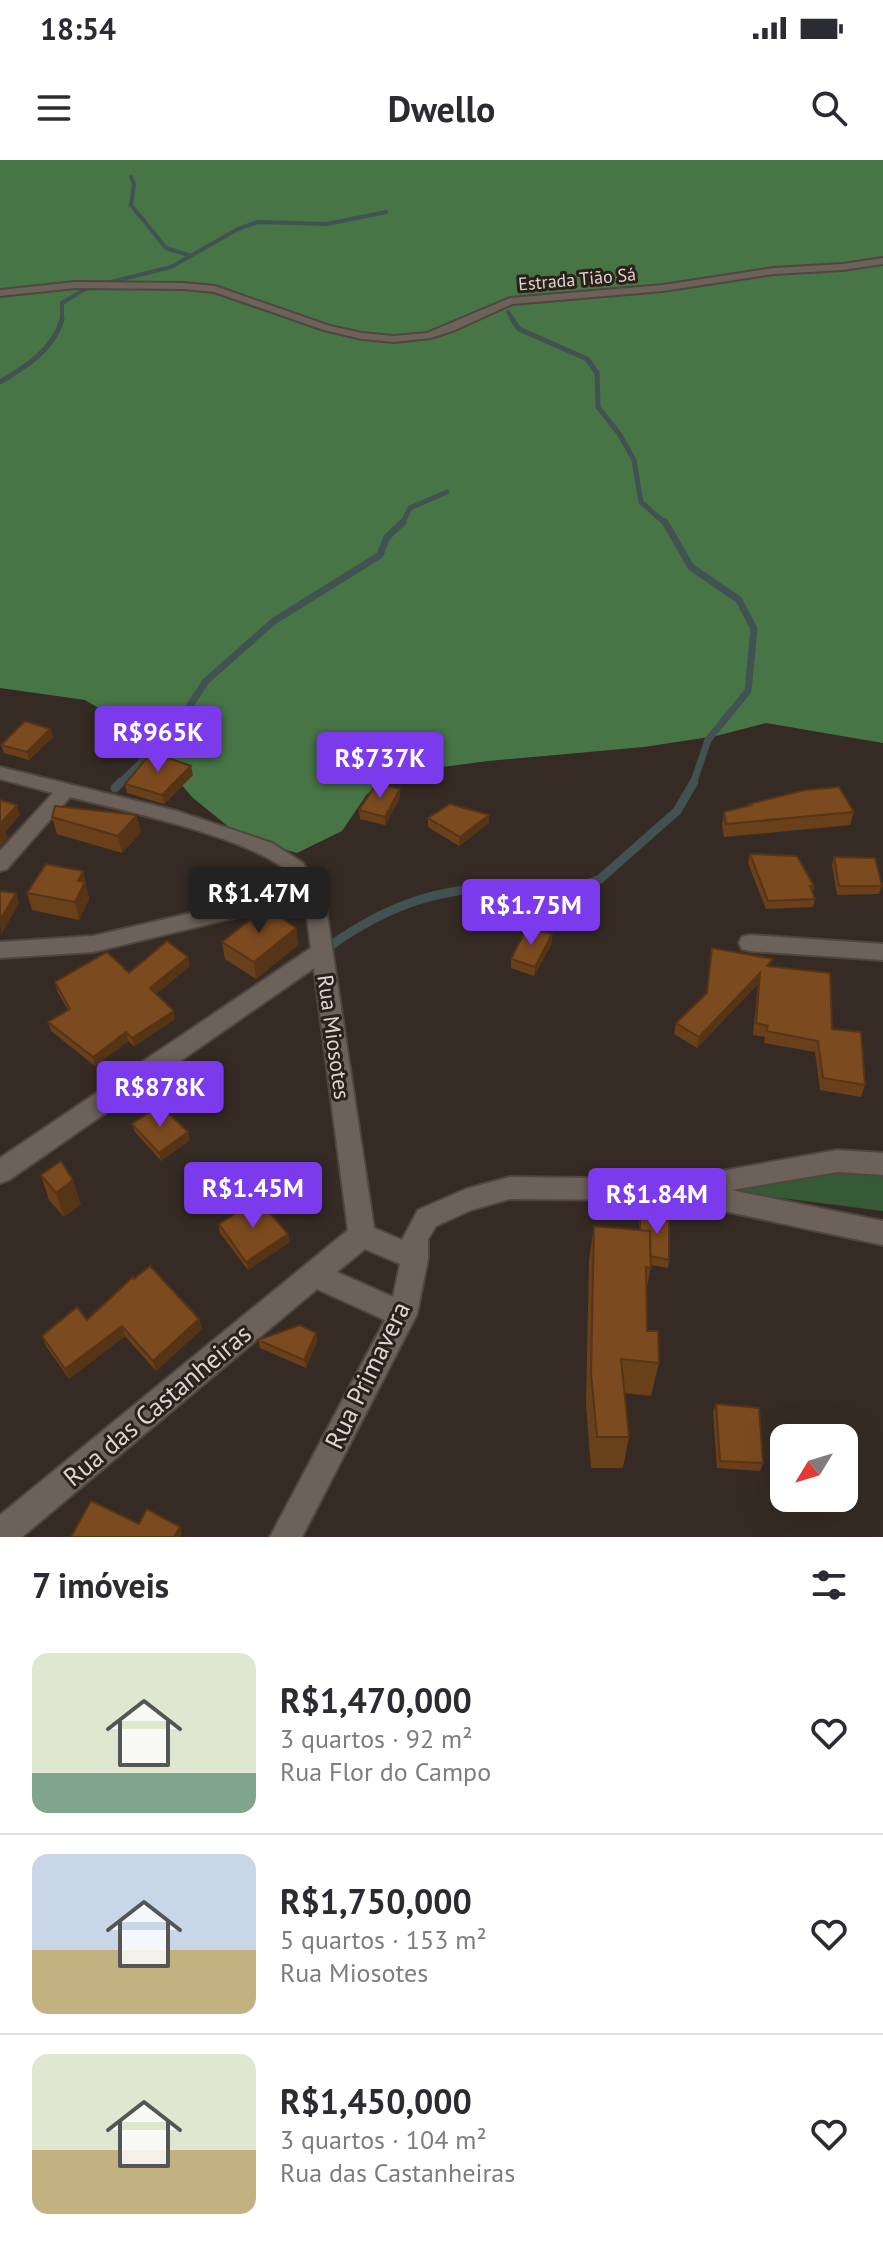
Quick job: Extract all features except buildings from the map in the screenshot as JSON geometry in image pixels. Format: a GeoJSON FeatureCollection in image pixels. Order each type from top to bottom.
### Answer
{"type":"FeatureCollection","features":[{"type":"Feature","properties":{"kind":"street","name":"Rua Miosotes"},"geometry":{"type":"LineString","coordinates":[[0,773],[170,816],[265,848],[296,868],[312,892],[323,951],[362,1235]]}},
{"type":"Feature","properties":{"kind":"street"},"geometry":{"type":"LineString","coordinates":[[0,864],[66,790]]}},
{"type":"Feature","properties":{"kind":"street"},"geometry":{"type":"LineString","coordinates":[[0,950],[93,944],[312,892]]}},
{"type":"Feature","properties":{"kind":"street"},"geometry":{"type":"LineString","coordinates":[[750,943],[883,952]]}},
{"type":"Feature","properties":{"kind":"street"},"geometry":{"type":"LineString","coordinates":[[0,1172],[323,951]]}},
{"type":"Feature","properties":{"kind":"street","name":"Rua Primavera"},"geometry":{"type":"LineString","coordinates":[[285,1537],[403,1314],[415,1258],[415,1237],[427,1218],[466,1200],[510,1188],[672,1189],[837,1161],[883,1164]]}},
{"type":"Feature","properties":{"kind":"street","name":"Rua Primavera"},"geometry":{"type":"LineString","coordinates":[[672,1189],[883,1233]]}},
{"type":"Feature","properties":{"kind":"street"},"geometry":{"type":"LineString","coordinates":[[362,1235],[415,1258]]}},
{"type":"Feature","properties":{"kind":"street","name":"Rua das Castanheiras"},"geometry":{"type":"LineString","coordinates":[[0,1535],[362,1235]]}},
{"type":"Feature","properties":{"kind":"street"},"geometry":{"type":"LineString","coordinates":[[314,1275],[403,1314]]}},
{"type":"Feature","properties":{"kind":"lane","name":"Estrada Tião Sá"},"geometry":{"type":"LineString","coordinates":[[0,293],[75,285],[199,287],[247,299],[327,328],[394,339],[428,336],[510,301],[663,288],[774,271],[883,261]]}},
{"type":"Feature","properties":{"kind":"green space"},"geometry":{"type":"Polygon","coordinates":[[[0,160],[883,160],[883,743],[766,723],[716,736],[644,747],[396,773],[367,794],[342,831],[297,853],[240,836],[193,798],[131,727],[85,700],[0,688],[0,160]]]}},
{"type":"Feature","properties":{"kind":"green space"},"geometry":{"type":"Polygon","coordinates":[[[847,1171],[883,1175],[883,1211],[728,1191],[847,1171]]]}},
{"type":"Feature","properties":{"kind":"waterway"},"geometry":{"type":"LineString","coordinates":[[131,177],[134,184],[131,205],[166,248],[191,256]]}},
{"type":"Feature","properties":{"kind":"waterway"},"geometry":{"type":"LineString","coordinates":[[191,256],[238,229],[258,222],[327,224],[386,212]]}},
{"type":"Feature","properties":{"kind":"waterway"},"geometry":{"type":"LineString","coordinates":[[62,319],[62,303],[87,288],[171,267],[191,256]]}},
{"type":"Feature","properties":{"kind":"waterway"},"geometry":{"type":"LineString","coordinates":[[508,312],[514,321]]}},
{"type":"Feature","properties":{"kind":"waterway"},"geometry":{"type":"LineString","coordinates":[[0,382],[46,348],[62,319]]}},
{"type":"Feature","properties":{"kind":"waterway"},"geometry":{"type":"LineString","coordinates":[[512,319],[519,329],[587,359],[597,373],[598,407],[620,435],[634,460],[641,502],[666,524]]}},
{"type":"Feature","properties":{"kind":"waterway"},"geometry":{"type":"LineString","coordinates":[[403,522],[410,508],[447,492]]}},
{"type":"Feature","properties":{"kind":"waterway"},"geometry":{"type":"LineString","coordinates":[[119,784],[174,730],[206,681],[274,621],[380,555],[387,537],[403,522]]}},
{"type":"Feature","properties":{"kind":"waterway"},"geometry":{"type":"LineString","coordinates":[[665,522],[691,567],[739,600],[754,629],[748,691],[708,740],[693,783]]}},
{"type":"Feature","properties":{"kind":"waterway"},"geometry":{"type":"LineString","coordinates":[[330,946],[374,918],[439,894],[515,885],[579,885],[600,879],[677,811],[693,783]]}},
{"type":"Feature","properties":{"kind":"waterway"},"geometry":{"type":"LineString","coordinates":[[115,788],[119,784]]}}]}
